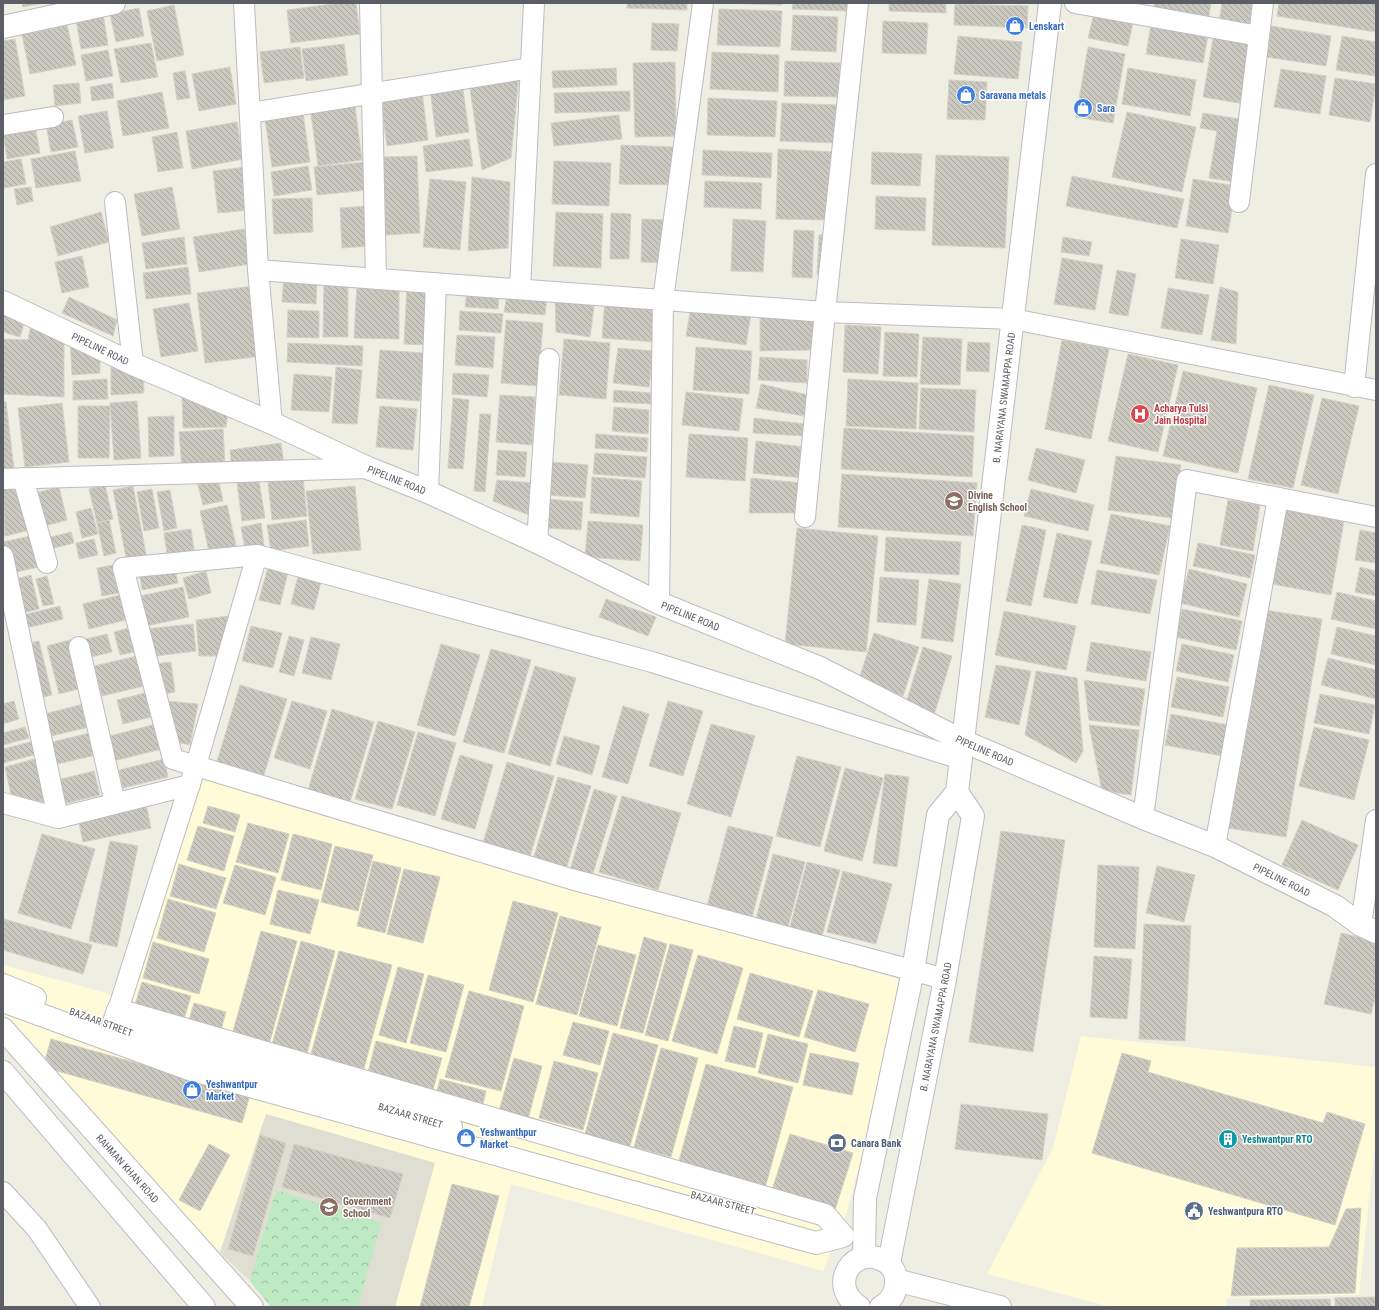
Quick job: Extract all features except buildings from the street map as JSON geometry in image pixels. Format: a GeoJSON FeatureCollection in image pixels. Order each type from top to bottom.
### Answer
{"type":"FeatureCollection","features":[{"type":"Feature","properties":{"kind":"street"},"geometry":{"type":"LineString","coordinates":[[3,26],[114,3]]}},
{"type":"Feature","properties":{"kind":"street"},"geometry":{"type":"LineString","coordinates":[[244,3],[258,270],[272,423]]}},
{"type":"Feature","properties":{"kind":"street"},"geometry":{"type":"LineString","coordinates":[[370,3],[376,278]]}},
{"type":"Feature","properties":{"kind":"street"},"geometry":{"type":"LineString","coordinates":[[520,289],[534,3]]}},
{"type":"Feature","properties":{"kind":"street"},"geometry":{"type":"LineString","coordinates":[[659,603],[663,300],[703,3]]}},
{"type":"Feature","properties":{"kind":"street"},"geometry":{"type":"LineString","coordinates":[[806,517],[825,312],[858,3]]}},
{"type":"Feature","properties":{"kind":"street","name":"B. NARAYANA SWAMAPPA ROAD"},"geometry":{"type":"LineString","coordinates":[[892,1272],[945,980],[972,816],[957,792],[1050,3]]}},
{"type":"Feature","properties":{"kind":"street"},"geometry":{"type":"LineString","coordinates":[[1075,3],[1259,36]]}},
{"type":"Feature","properties":{"kind":"street"},"geometry":{"type":"LineString","coordinates":[[1239,202],[1263,3]]}},
{"type":"Feature","properties":{"kind":"street"},"geometry":{"type":"LineString","coordinates":[[250,112],[531,68]]}},
{"type":"Feature","properties":{"kind":"street"},"geometry":{"type":"LineString","coordinates":[[3,125],[52,117]]}},
{"type":"Feature","properties":{"kind":"street"},"geometry":{"type":"LineString","coordinates":[[1354,386],[1376,174]]}},
{"type":"Feature","properties":{"kind":"street"},"geometry":{"type":"LineString","coordinates":[[115,202],[132,364]]}},
{"type":"Feature","properties":{"kind":"street"},"geometry":{"type":"LineString","coordinates":[[258,270],[825,312],[1013,319],[1376,390]]}},
{"type":"Feature","properties":{"kind":"street"},"geometry":{"type":"LineString","coordinates":[[428,492],[436,283]]}},
{"type":"Feature","properties":{"kind":"street","name":"PIPELINE ROAD"},"geometry":{"type":"LineString","coordinates":[[3,302],[132,364],[272,423],[368,468],[428,492],[537,542],[659,603],[820,668],[962,750],[1215,846],[1335,906],[1369,928]]}},
{"type":"Feature","properties":{"kind":"street"},"geometry":{"type":"LineString","coordinates":[[537,542],[549,359]]}},
{"type":"Feature","properties":{"kind":"street"},"geometry":{"type":"LineString","coordinates":[[3,479],[368,468]]}},
{"type":"Feature","properties":{"kind":"street"},"geometry":{"type":"LineString","coordinates":[[23,478],[47,563]]}},
{"type":"Feature","properties":{"kind":"street"},"geometry":{"type":"LineString","coordinates":[[1143,818],[1187,480],[1376,517]]}},
{"type":"Feature","properties":{"kind":"street"},"geometry":{"type":"LineString","coordinates":[[1215,846],[1278,498]]}},
{"type":"Feature","properties":{"kind":"street"},"geometry":{"type":"LineString","coordinates":[[945,980],[571,879],[173,759],[123,568],[257,555],[652,662],[962,750]]}},
{"type":"Feature","properties":{"kind":"street"},"geometry":{"type":"LineString","coordinates":[[115,1019],[190,785],[257,555]]}},
{"type":"Feature","properties":{"kind":"street"},"geometry":{"type":"LineString","coordinates":[[3,556],[58,818]]}},
{"type":"Feature","properties":{"kind":"street"},"geometry":{"type":"LineString","coordinates":[[80,647],[115,803]]}},
{"type":"Feature","properties":{"kind":"street"},"geometry":{"type":"LineString","coordinates":[[3,803],[58,818],[190,785]]}},
{"type":"Feature","properties":{"kind":"street"},"geometry":{"type":"LineString","coordinates":[[860,1259],[865,1198],[913,971],[938,815],[957,792]]}},
{"type":"Feature","properties":{"kind":"street"},"geometry":{"type":"LineString","coordinates":[[1369,928],[1376,820]]}},
{"type":"Feature","properties":{"kind":"street","name":"BAZAAR STREET"},"geometry":{"type":"LineString","coordinates":[[3,985],[115,1019],[511,1145],[843,1236]]}},
{"type":"Feature","properties":{"kind":"street"},"geometry":{"type":"LineString","coordinates":[[3,1001],[189,1069],[398,1128],[816,1243],[843,1236],[860,1259]]}},
{"type":"Feature","properties":{"kind":"street","name":"RAHMAN KHAN ROAD"},"geometry":{"type":"LineString","coordinates":[[3,1029],[252,1307]]}},
{"type":"Feature","properties":{"kind":"street","name":"RAHMAN KHAN ROAD"},"geometry":{"type":"LineString","coordinates":[[3,1048],[233,1307]]}},
{"type":"Feature","properties":{"kind":"street"},"geometry":{"type":"LineString","coordinates":[[3,1072],[204,1307]]}},
{"type":"Feature","properties":{"kind":"street"},"geometry":{"type":"LineString","coordinates":[[3,1192],[37,1229],[90,1307]]}},
{"type":"Feature","properties":{"kind":"street"},"geometry":{"type":"LineString","coordinates":[[855,1306],[847,1296],[844,1289],[846,1272],[860,1259],[881,1258],[892,1272],[896,1289],[892,1297],[881,1307]]}},
{"type":"Feature","properties":{"kind":"street"},"geometry":{"type":"LineString","coordinates":[[892,1272],[1000,1307]]}},
{"type":"Feature","properties":{"kind":"shaded area"},"geometry":{"type":"Polygon","coordinates":[[[197,778],[908,982],[846,1215],[823,1271],[511,1184],[482,1307],[395,1307],[434,1163],[266,1114],[220,1252],[3,1032],[3,965],[107,993],[127,1007],[197,778]]]}},
{"type":"Feature","properties":{"kind":"shaded area","name":"Yeshwantpura RTO"},"geometry":{"type":"Polygon","coordinates":[[[1081,1036],[1376,1067],[1376,1134],[1359,1295],[1227,1298],[1226,1307],[1111,1307],[987,1274],[1053,1148],[1081,1036]]]}},
{"type":"Feature","properties":{"kind":"shaded area","name":"Government School"},"geometry":{"type":"Polygon","coordinates":[[[266,1114],[435,1163],[395,1307],[271,1307],[250,1281],[220,1252],[266,1114]]]}},
{"type":"Feature","properties":{"kind":"green space"},"geometry":{"type":"Polygon","coordinates":[[[276,1190],[381,1223],[358,1307],[271,1307],[250,1281],[276,1190]]]}},
{"type":"Feature","properties":{"kind":"place","name":"Lenskart"},"geometry":{"type":"Point","coordinates":[1015,26]}},
{"type":"Feature","properties":{"kind":"place","name":"Saravana metals"},"geometry":{"type":"Point","coordinates":[966,95]}},
{"type":"Feature","properties":{"kind":"place","name":"Sara"},"geometry":{"type":"Point","coordinates":[1083,108]}},
{"type":"Feature","properties":{"kind":"place","name":"Acharya Tulsi Jain Hospital"},"geometry":{"type":"Point","coordinates":[1140,414]}},
{"type":"Feature","properties":{"kind":"place","name":"Divine English School"},"geometry":{"type":"Point","coordinates":[954,501]}},
{"type":"Feature","properties":{"kind":"place","name":"Yeshwantpur Market"},"geometry":{"type":"Point","coordinates":[192,1090]}},
{"type":"Feature","properties":{"kind":"place","name":"Yeshwanthpur Market"},"geometry":{"type":"Point","coordinates":[466,1138]}},
{"type":"Feature","properties":{"kind":"place","name":"Yeshwantpur RTO"},"geometry":{"type":"Point","coordinates":[1228,1139]}},
{"type":"Feature","properties":{"kind":"place","name":"Canara Bank"},"geometry":{"type":"Point","coordinates":[837,1143]}},
{"type":"Feature","properties":{"kind":"place","name":"Government School"},"geometry":{"type":"Point","coordinates":[329,1207]}},
{"type":"Feature","properties":{"kind":"place","name":"Yeshwantpura RTO"},"geometry":{"type":"Point","coordinates":[1194,1211]}}]}
